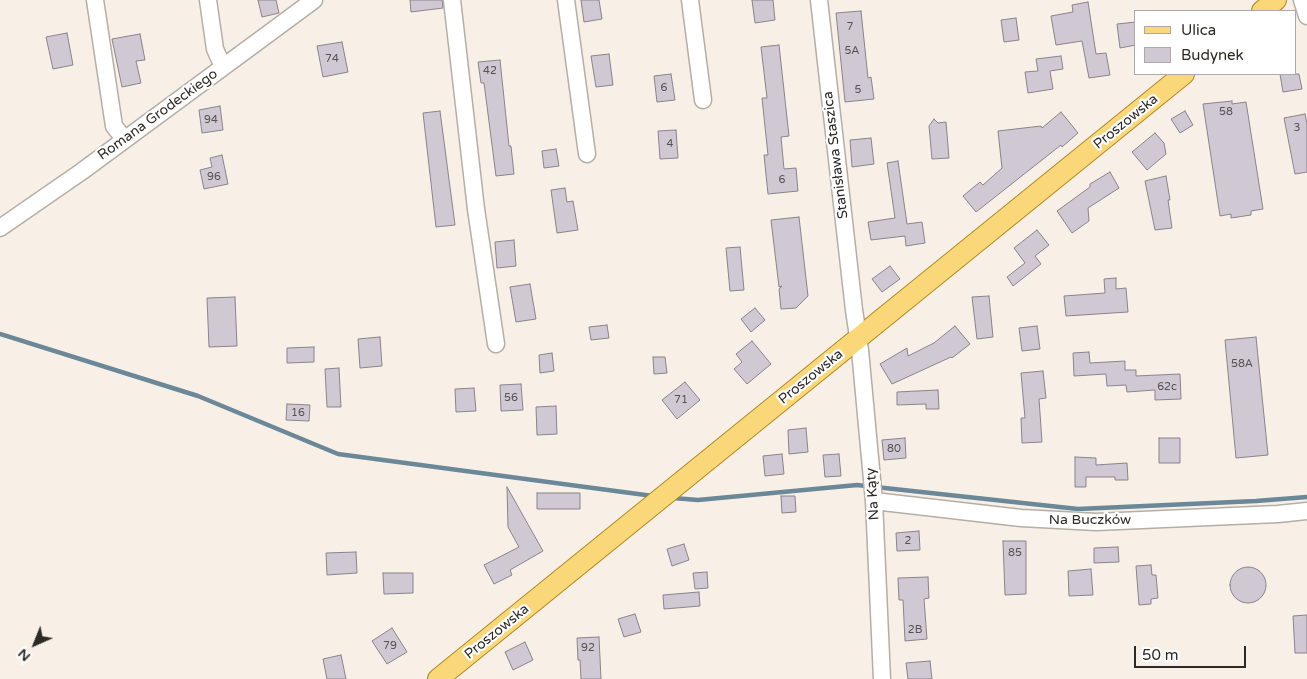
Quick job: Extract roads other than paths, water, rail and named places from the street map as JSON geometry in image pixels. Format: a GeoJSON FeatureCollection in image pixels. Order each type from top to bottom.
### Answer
{"type":"FeatureCollection","features":[{"type":"Feature","properties":{"kind":"main road","name":"Proszowska"},"geometry":{"type":"LineString","coordinates":[[438,679],[1183,75]]}},
{"type":"Feature","properties":{"kind":"street"},"geometry":{"type":"LineString","coordinates":[[95,0],[114,126],[124,139]]}},
{"type":"Feature","properties":{"kind":"street"},"geometry":{"type":"LineString","coordinates":[[208,0],[215,49],[223,68]]}},
{"type":"Feature","properties":{"kind":"street","name":"Romana Grodeckiego"},"geometry":{"type":"LineString","coordinates":[[0,228],[81,172],[314,0]]}},
{"type":"Feature","properties":{"kind":"street"},"geometry":{"type":"LineString","coordinates":[[452,0],[476,209],[496,344]]}},
{"type":"Feature","properties":{"kind":"street"},"geometry":{"type":"LineString","coordinates":[[566,0],[588,154]]}},
{"type":"Feature","properties":{"kind":"street"},"geometry":{"type":"LineString","coordinates":[[690,0],[703,100]]}},
{"type":"Feature","properties":{"kind":"street","name":"Stanisława Staszica"},"geometry":{"type":"LineString","coordinates":[[819,0],[854,310]]}},
{"type":"Feature","properties":{"kind":"street"},"geometry":{"type":"LineString","coordinates":[[1302,0],[1307,16]]}},
{"type":"Feature","properties":{"kind":"street","name":"Na Kąty"},"geometry":{"type":"LineString","coordinates":[[854,310],[859,338],[873,492],[882,679]]}},
{"type":"Feature","properties":{"kind":"street","name":"Na Buczków"},"geometry":{"type":"LineString","coordinates":[[873,492],[1021,518],[1096,522],[1307,511]]}},
{"type":"Feature","properties":{"kind":"waterway"},"geometry":{"type":"LineString","coordinates":[[0,334],[198,396],[338,454],[653,496]]}},
{"type":"Feature","properties":{"kind":"waterway"},"geometry":{"type":"LineString","coordinates":[[673,498],[698,500],[857,485],[1078,509],[1307,497]]}}]}
